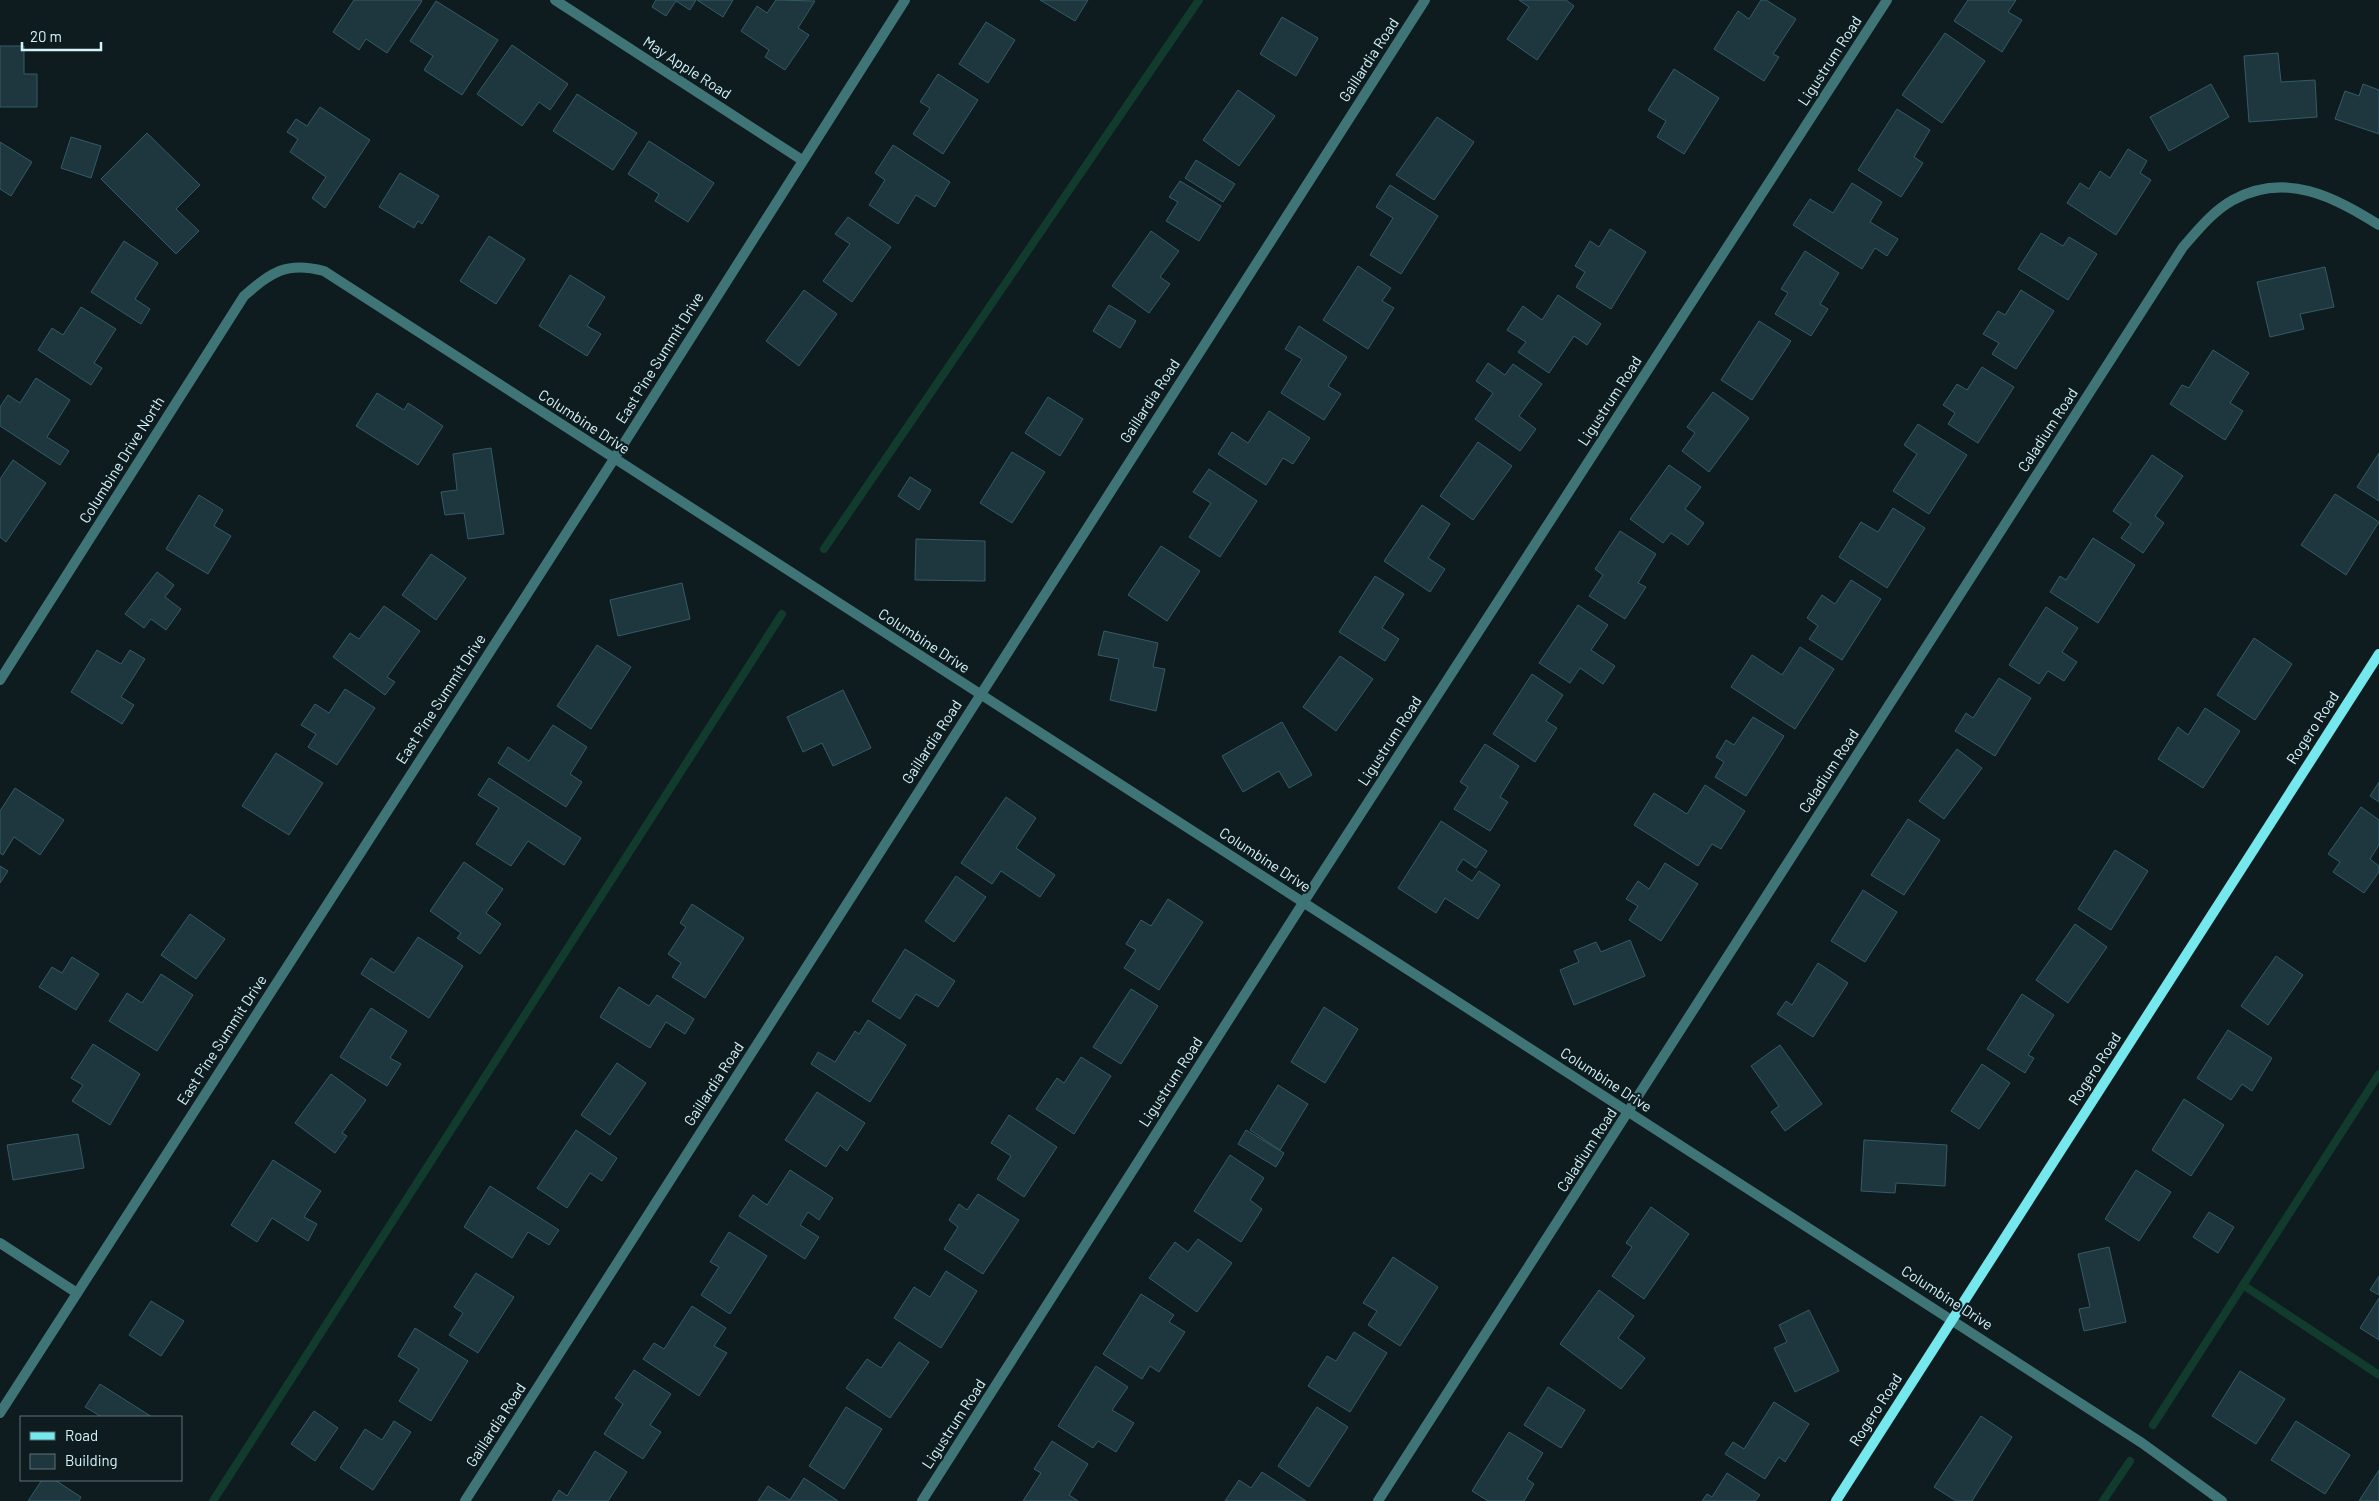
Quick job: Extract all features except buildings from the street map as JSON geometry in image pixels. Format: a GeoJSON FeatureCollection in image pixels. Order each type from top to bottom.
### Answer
{"type":"FeatureCollection","features":[{"type":"Feature","properties":{"kind":"main road","name":"Rogero Road"},"geometry":{"type":"LineString","coordinates":[[1836,1501],[2379,654]]}},
{"type":"Feature","properties":{"kind":"street","name":"May Apple Road"},"geometry":{"type":"LineString","coordinates":[[555,0],[802,160]]}},
{"type":"Feature","properties":{"kind":"street","name":"East Pine Summit Drive"},"geometry":{"type":"LineString","coordinates":[[0,1413],[614,459],[905,0]]}},
{"type":"Feature","properties":{"kind":"street","name":"Gaillardia Road"},"geometry":{"type":"LineString","coordinates":[[465,1501],[1425,0]]}},
{"type":"Feature","properties":{"kind":"street","name":"Ligustrum Road"},"geometry":{"type":"LineString","coordinates":[[922,1501],[1304,903],[1887,0]]}},
{"type":"Feature","properties":{"kind":"street","name":"Caladium Road"},"geometry":{"type":"LineString","coordinates":[[1378,1501],[2183,247],[2207,219],[2232,200],[2258,190],[2286,188],[2315,191],[2343,203],[2379,225]]}},
{"type":"Feature","properties":{"kind":"street","name":"Columbine Drive"},"geometry":{"type":"LineString","coordinates":[[283,269],[305,266],[324,271],[2142,1443],[2222,1501]]}},
{"type":"Feature","properties":{"kind":"street","name":"Columbine Drive North"},"geometry":{"type":"LineString","coordinates":[[0,680],[244,296],[263,279],[283,269]]}},
{"type":"Feature","properties":{"kind":"street"},"geometry":{"type":"LineString","coordinates":[[0,1243],[77,1293]]}},
{"type":"Feature","properties":{"kind":"waterway"},"geometry":{"type":"LineString","coordinates":[[824,549],[1199,0]]}},
{"type":"Feature","properties":{"kind":"waterway"},"geometry":{"type":"LineString","coordinates":[[213,1501],[782,614]]}},
{"type":"Feature","properties":{"kind":"waterway"},"geometry":{"type":"LineString","coordinates":[[2153,1425],[2379,1074]]}},
{"type":"Feature","properties":{"kind":"waterway"},"geometry":{"type":"LineString","coordinates":[[2243,1285],[2379,1375]]}},
{"type":"Feature","properties":{"kind":"waterway"},"geometry":{"type":"LineString","coordinates":[[2103,1501],[2130,1461]]}}]}
